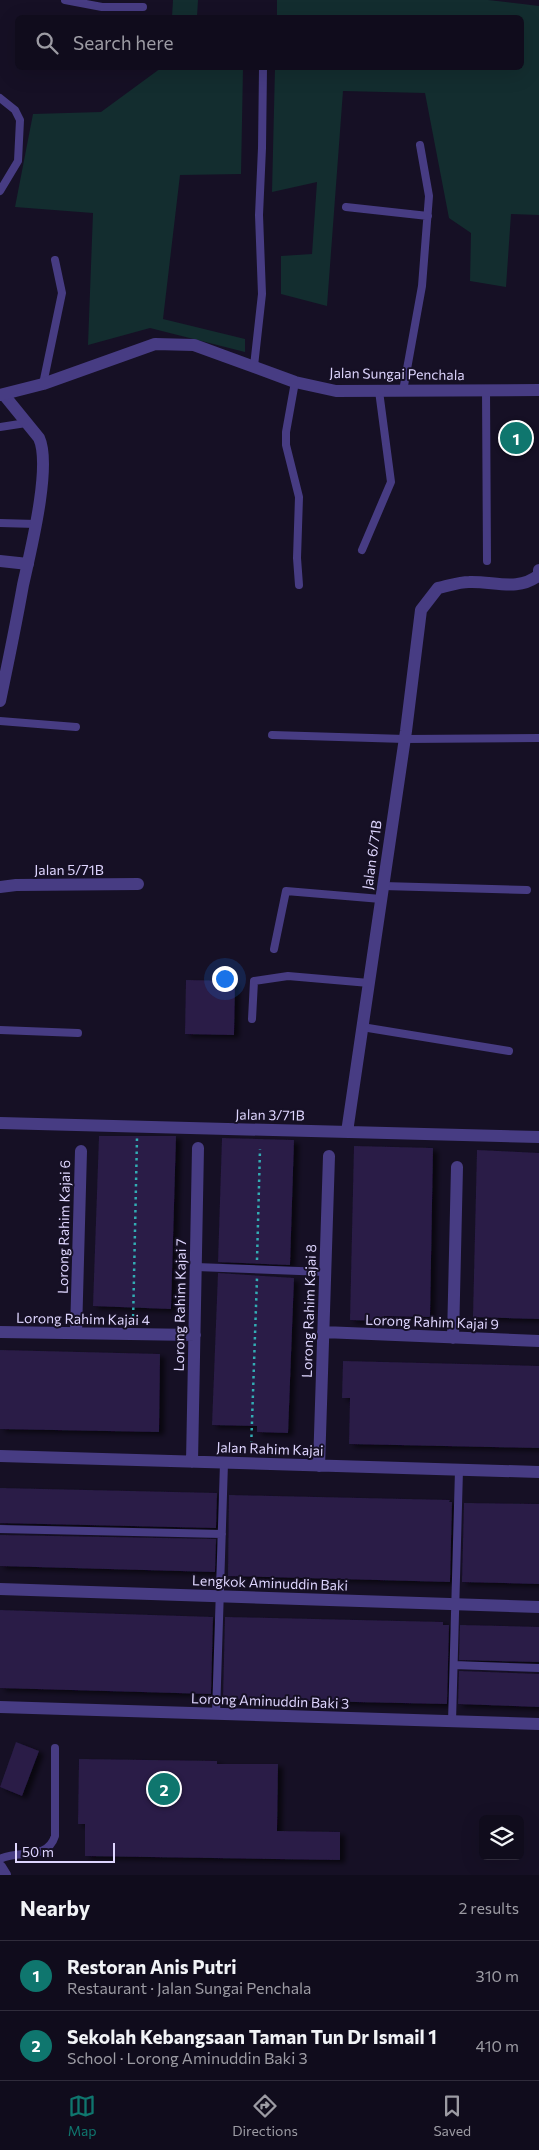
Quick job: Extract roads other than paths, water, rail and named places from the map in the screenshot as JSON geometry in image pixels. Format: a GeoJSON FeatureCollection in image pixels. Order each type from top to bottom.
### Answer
{"type":"FeatureCollection","features":[{"type":"Feature","properties":{"kind":"street","name":"Jalan Sungai Penchala"},"geometry":{"type":"LineString","coordinates":[[2,395],[43,384],[155,344],[194,345],[295,382],[336,391],[539,390]]}},
{"type":"Feature","properties":{"kind":"street"},"geometry":{"type":"LineString","coordinates":[[0,702],[42,490],[42,445],[2,395]]}},
{"type":"Feature","properties":{"kind":"street"},"geometry":{"type":"LineString","coordinates":[[0,562],[28,564]]}},
{"type":"Feature","properties":{"kind":"street","name":"Jalan 6/71B"},"geometry":{"type":"LineString","coordinates":[[347,1132],[405,739],[420,610],[438,588],[469,582],[514,586],[530,582],[539,575],[539,570]]}},
{"type":"Feature","properties":{"kind":"street","name":"Jalan 5/71B"},"geometry":{"type":"LineString","coordinates":[[0,887],[16,885],[138,884]]}},
{"type":"Feature","properties":{"kind":"street","name":"Jalan 3/71B"},"geometry":{"type":"LineString","coordinates":[[0,1123],[539,1137]]}},
{"type":"Feature","properties":{"kind":"street","name":"Lorong Rahim Kajai 7"},"geometry":{"type":"LineString","coordinates":[[192,1462],[198,1148]]}},
{"type":"Feature","properties":{"kind":"street","name":"Lorong Rahim Kajai 6"},"geometry":{"type":"LineString","coordinates":[[76,1334],[81,1151]]}},
{"type":"Feature","properties":{"kind":"street","name":"Lorong Rahim Kajai 8"},"geometry":{"type":"LineString","coordinates":[[319,1466],[329,1156]]}},
{"type":"Feature","properties":{"kind":"street"},"geometry":{"type":"LineString","coordinates":[[453,1338],[457,1168]]}},
{"type":"Feature","properties":{"kind":"street","name":"Lorong Rahim Kajai 4"},"geometry":{"type":"LineString","coordinates":[[0,1332],[195,1336]]}},
{"type":"Feature","properties":{"kind":"street","name":"Lorong Rahim Kajai 9"},"geometry":{"type":"LineString","coordinates":[[323,1332],[539,1341]]}},
{"type":"Feature","properties":{"kind":"street","name":"Jalan Rahim Kajai"},"geometry":{"type":"LineString","coordinates":[[0,1456],[539,1472]]}},
{"type":"Feature","properties":{"kind":"street","name":"Lengkok Aminuddin Baki"},"geometry":{"type":"LineString","coordinates":[[0,1589],[539,1607]]}},
{"type":"Feature","properties":{"kind":"street","name":"Lorong Aminuddin Baki 3"},"geometry":{"type":"LineString","coordinates":[[0,1707],[539,1724]]}},
{"type":"Feature","properties":{"kind":"street"},"geometry":{"type":"LineString","coordinates":[[0,1867],[5,1875]]}},
{"type":"Feature","properties":{"kind":"lane"},"geometry":{"type":"LineString","coordinates":[[66,0],[102,6],[143,7]]}},
{"type":"Feature","properties":{"kind":"lane"},"geometry":{"type":"LineString","coordinates":[[254,366],[262,294],[259,215],[263,70]]}},
{"type":"Feature","properties":{"kind":"lane"},"geometry":{"type":"LineString","coordinates":[[0,98],[15,110],[20,120],[18,161],[0,191]]}},
{"type":"Feature","properties":{"kind":"lane"},"geometry":{"type":"LineString","coordinates":[[403,391],[422,286],[428,216],[429,196],[420,145]]}},
{"type":"Feature","properties":{"kind":"lane"},"geometry":{"type":"LineString","coordinates":[[346,207],[428,216]]}},
{"type":"Feature","properties":{"kind":"lane"},"geometry":{"type":"LineString","coordinates":[[43,384],[62,293],[55,260]]}},
{"type":"Feature","properties":{"kind":"lane"},"geometry":{"type":"LineString","coordinates":[[295,382],[286,432],[286,445],[299,497],[297,558],[299,585]]}},
{"type":"Feature","properties":{"kind":"lane"},"geometry":{"type":"LineString","coordinates":[[486,390],[487,561]]}},
{"type":"Feature","properties":{"kind":"lane"},"geometry":{"type":"LineString","coordinates":[[362,550],[391,482],[379,391]]}},
{"type":"Feature","properties":{"kind":"lane"},"geometry":{"type":"LineString","coordinates":[[0,426],[26,423]]}},
{"type":"Feature","properties":{"kind":"lane"},"geometry":{"type":"LineString","coordinates":[[0,523],[36,524]]}},
{"type":"Feature","properties":{"kind":"lane"},"geometry":{"type":"LineString","coordinates":[[0,721],[76,728]]}},
{"type":"Feature","properties":{"kind":"lane"},"geometry":{"type":"LineString","coordinates":[[272,735],[405,739],[539,738]]}},
{"type":"Feature","properties":{"kind":"lane"},"geometry":{"type":"LineString","coordinates":[[274,949],[286,891],[527,890]]}},
{"type":"Feature","properties":{"kind":"lane"},"geometry":{"type":"LineString","coordinates":[[252,1019],[254,982],[288,976],[369,983]]}},
{"type":"Feature","properties":{"kind":"lane"},"geometry":{"type":"LineString","coordinates":[[362,1028],[509,1051]]}},
{"type":"Feature","properties":{"kind":"lane"},"geometry":{"type":"LineString","coordinates":[[0,1030],[78,1033]]}},
{"type":"Feature","properties":{"kind":"lane"},"geometry":{"type":"LineString","coordinates":[[196,1267],[325,1272]]}},
{"type":"Feature","properties":{"kind":"lane"},"geometry":{"type":"LineString","coordinates":[[216,1714],[224,1463]]}},
{"type":"Feature","properties":{"kind":"lane"},"geometry":{"type":"LineString","coordinates":[[452,1722],[459,1470]]}},
{"type":"Feature","properties":{"kind":"lane"},"geometry":{"type":"LineString","coordinates":[[0,1529],[222,1534]]}},
{"type":"Feature","properties":{"kind":"lane"},"geometry":{"type":"LineString","coordinates":[[454,1665],[539,1668]]}},
{"type":"Feature","properties":{"kind":"lane"},"geometry":{"type":"LineString","coordinates":[[0,1860],[7,1856],[46,1850],[53,1844],[55,1836],[54,1748]]}},
{"type":"Feature","properties":{"kind":"place","name":"Restoran Anis Putri"},"geometry":{"type":"Point","coordinates":[516,438]}},
{"type":"Feature","properties":{"kind":"place","name":"Sekolah Kebangsaan Taman Tun Dr Ismail 1"},"geometry":{"type":"Point","coordinates":[164,1789]}}]}
